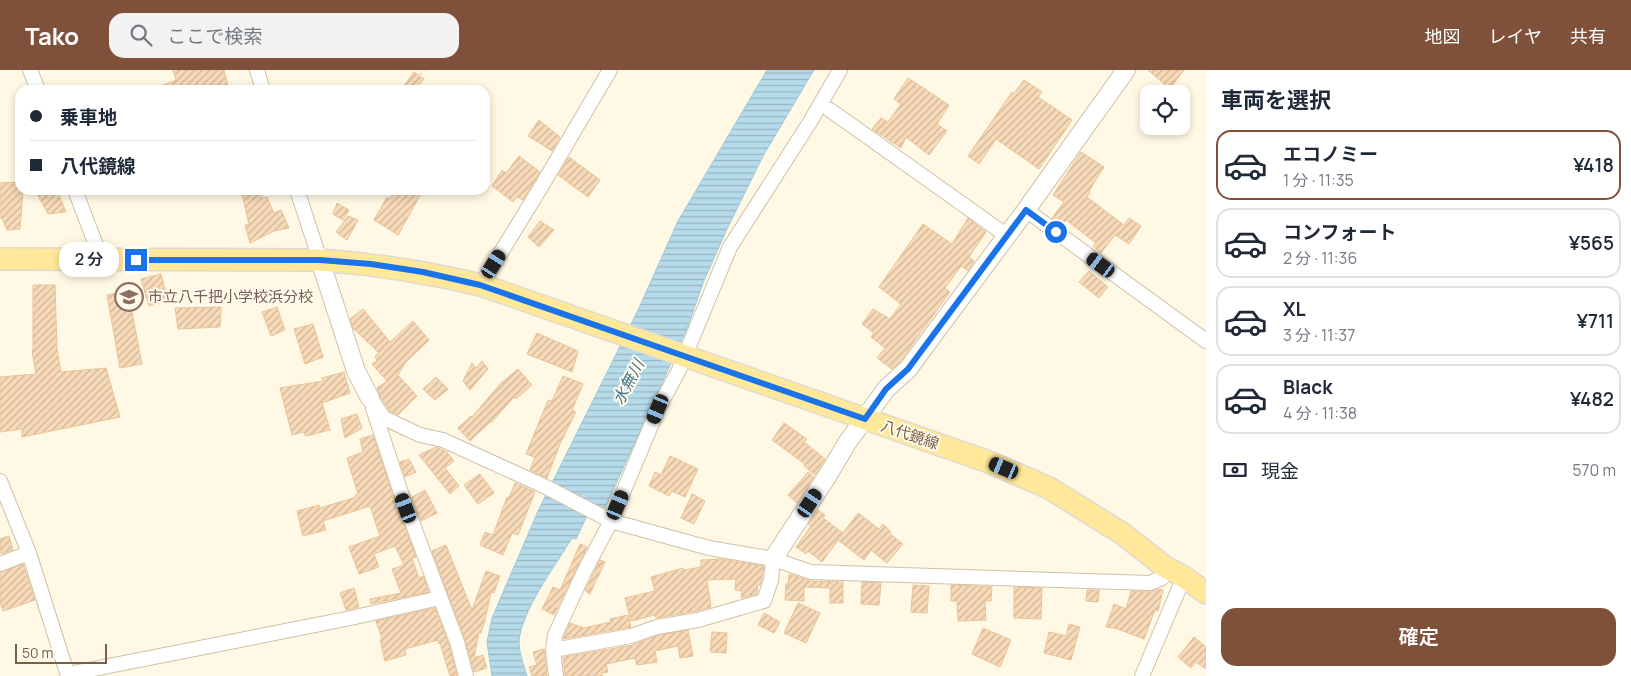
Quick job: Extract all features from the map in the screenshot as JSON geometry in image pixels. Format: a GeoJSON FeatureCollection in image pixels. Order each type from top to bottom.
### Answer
{"type":"FeatureCollection","features":[{"type":"Feature","properties":{"kind":"main road","name":"八代鏡線"},"geometry":{"type":"LineString","coordinates":[[0,259],[102,261],[320,260],[371,264],[423,272],[480,285],[990,462],[1049,488],[1123,534],[1206,594]]}},
{"type":"Feature","properties":{"kind":"street"},"geometry":{"type":"LineString","coordinates":[[30,70],[36,85]]}},
{"type":"Feature","properties":{"kind":"street"},"geometry":{"type":"LineString","coordinates":[[257,70],[262,85]]}},
{"type":"Feature","properties":{"kind":"street"},"geometry":{"type":"LineString","coordinates":[[480,285],[610,70]]}},
{"type":"Feature","properties":{"kind":"street"},"geometry":{"type":"LineString","coordinates":[[556,676],[553,650],[555,635],[584,572],[611,520],[730,247],[810,122],[840,70]]}},
{"type":"Feature","properties":{"kind":"street"},"geometry":{"type":"LineString","coordinates":[[553,650],[631,636],[657,628],[707,618],[764,601],[771,580],[773,559],[828,476],[847,442],[886,389],[908,369],[1026,210],[1126,70]]}},
{"type":"Feature","properties":{"kind":"street"},"geometry":{"type":"LineString","coordinates":[[830,110],[1006,235]]}},
{"type":"Feature","properties":{"kind":"street"},"geometry":{"type":"LineString","coordinates":[[77,195],[102,261]]}},
{"type":"Feature","properties":{"kind":"street"},"geometry":{"type":"LineString","coordinates":[[299,195],[356,371],[370,398],[384,418],[420,435],[443,440],[546,487],[611,520],[709,548],[773,559],[812,572],[920,574],[1150,583],[1175,572]]}},
{"type":"Feature","properties":{"kind":"street"},"geometry":{"type":"LineString","coordinates":[[1026,210],[1206,342]]}},
{"type":"Feature","properties":{"kind":"street"},"geometry":{"type":"LineString","coordinates":[[370,398],[400,490],[457,642],[466,676]]}},
{"type":"Feature","properties":{"kind":"street"},"geometry":{"type":"LineString","coordinates":[[0,481],[29,553],[68,675],[440,598]]}},
{"type":"Feature","properties":{"kind":"street"},"geometry":{"type":"LineString","coordinates":[[0,564],[29,553]]}},
{"type":"Feature","properties":{"kind":"street"},"geometry":{"type":"LineString","coordinates":[[1142,676],[1175,572]]}},
{"type":"Feature","properties":{"kind":"path"},"geometry":{"type":"LineString","coordinates":[[412,85],[424,70]]}},
{"type":"Feature","properties":{"kind":"water","name":"水無川"},"geometry":{"type":"Polygon","coordinates":[[[767,70],[814,70],[763,156],[727,229],[703,283],[688,326],[605,508],[593,503],[576,539],[572,538],[532,603],[521,630],[519,642],[527,676],[492,676],[487,642],[492,618],[538,511],[639,308],[678,221],[767,70]]]}},
{"type":"Feature","properties":{"kind":"building"},"geometry":{"type":"Polygon","coordinates":[[[173,70],[224,70],[228,85],[164,85],[176,80],[173,70]]]}},
{"type":"Feature","properties":{"kind":"building"},"geometry":{"type":"Polygon","coordinates":[[[1148,70],[1184,70],[1173,85],[1165,85],[1148,70]]]}},
{"type":"Feature","properties":{"kind":"building"},"geometry":{"type":"Polygon","coordinates":[[[414,72],[424,79],[419,85],[405,85],[414,72]]]}},
{"type":"Feature","properties":{"kind":"building"},"geometry":{"type":"Polygon","coordinates":[[[908,78],[949,105],[937,124],[947,131],[929,155],[906,137],[901,148],[872,129],[881,118],[888,122],[901,104],[894,99],[908,78]]]}},
{"type":"Feature","properties":{"kind":"building"},"geometry":{"type":"Polygon","coordinates":[[[1024,80],[1042,92],[1038,97],[1072,120],[1039,169],[996,139],[979,164],[968,156],[1012,92],[1014,93],[1024,80]]]}},
{"type":"Feature","properties":{"kind":"building"},"geometry":{"type":"Polygon","coordinates":[[[539,120],[560,137],[552,151],[528,136],[539,120]]]}},
{"type":"Feature","properties":{"kind":"building"},"geometry":{"type":"Polygon","coordinates":[[[1081,152],[1104,167],[1087,197],[1124,225],[1129,218],[1141,226],[1129,244],[1115,235],[1101,253],[1093,246],[1096,243],[1066,220],[1062,226],[1052,218],[1064,202],[1053,195],[1081,152]]]}},
{"type":"Feature","properties":{"kind":"building"},"geometry":{"type":"Polygon","coordinates":[[[519,156],[540,172],[523,200],[517,197],[513,202],[492,186],[502,170],[506,173],[519,156]]]}},
{"type":"Feature","properties":{"kind":"building"},"geometry":{"type":"Polygon","coordinates":[[[569,157],[600,180],[588,197],[558,175],[569,157]]]}},
{"type":"Feature","properties":{"kind":"building"},"geometry":{"type":"Polygon","coordinates":[[[15,182],[15,195],[23,195],[20,229],[7,230],[2,218],[0,218],[0,183],[15,182]]]}},
{"type":"Feature","properties":{"kind":"building"},"geometry":{"type":"Polygon","coordinates":[[[38,195],[59,195],[66,212],[48,214],[38,195]]]}},
{"type":"Feature","properties":{"kind":"building"},"geometry":{"type":"Polygon","coordinates":[[[242,195],[261,195],[262,198],[267,197],[274,213],[281,210],[289,228],[274,231],[250,243],[245,225],[249,224],[242,195]]]}},
{"type":"Feature","properties":{"kind":"building"},"geometry":{"type":"Polygon","coordinates":[[[392,195],[420,195],[398,235],[374,220],[387,197],[390,199],[392,195]]]}},
{"type":"Feature","properties":{"kind":"building"},"geometry":{"type":"Polygon","coordinates":[[[337,203],[349,210],[343,220],[333,214],[337,203]]]}},
{"type":"Feature","properties":{"kind":"building"},"geometry":{"type":"Polygon","coordinates":[[[348,216],[358,220],[347,240],[336,232],[348,216]]]}},
{"type":"Feature","properties":{"kind":"building"},"geometry":{"type":"Polygon","coordinates":[[[968,218],[986,232],[969,257],[974,261],[968,271],[961,266],[945,288],[950,292],[899,363],[892,369],[877,358],[885,348],[871,337],[874,333],[862,324],[873,309],[890,319],[901,304],[879,287],[923,224],[952,244],[968,218]]]}},
{"type":"Feature","properties":{"kind":"building"},"geometry":{"type":"Polygon","coordinates":[[[540,221],[554,230],[539,247],[528,237],[540,221]]]}},
{"type":"Feature","properties":{"kind":"building"},"geometry":{"type":"Polygon","coordinates":[[[1089,271],[1108,287],[1099,298],[1079,282],[1089,271]]]}},
{"type":"Feature","properties":{"kind":"building"},"geometry":{"type":"Polygon","coordinates":[[[161,274],[168,300],[149,306],[141,279],[161,274]]]}},
{"type":"Feature","properties":{"kind":"building"},"geometry":{"type":"Polygon","coordinates":[[[33,285],[55,285],[57,349],[61,372],[106,368],[120,417],[22,437],[22,429],[0,432],[0,377],[36,374],[32,351],[33,285]]]}},
{"type":"Feature","properties":{"kind":"building"},"geometry":{"type":"Polygon","coordinates":[[[128,291],[142,364],[120,368],[107,295],[128,291]]]}},
{"type":"Feature","properties":{"kind":"building"},"geometry":{"type":"Polygon","coordinates":[[[221,307],[220,327],[178,329],[175,308],[221,307]]]}},
{"type":"Feature","properties":{"kind":"building"},"geometry":{"type":"Polygon","coordinates":[[[277,307],[285,330],[271,336],[262,312],[277,307]]]}},
{"type":"Feature","properties":{"kind":"building"},"geometry":{"type":"Polygon","coordinates":[[[363,309],[390,342],[413,321],[429,340],[405,363],[398,375],[417,396],[398,415],[390,411],[377,388],[387,381],[372,364],[377,361],[375,356],[379,353],[353,328],[350,319],[363,309]]]}},
{"type":"Feature","properties":{"kind":"building"},"geometry":{"type":"Polygon","coordinates":[[[313,324],[323,357],[305,364],[294,329],[313,324]]]}},
{"type":"Feature","properties":{"kind":"building"},"geometry":{"type":"Polygon","coordinates":[[[537,333],[578,351],[572,372],[527,354],[537,333]]]}},
{"type":"Feature","properties":{"kind":"building"},"geometry":{"type":"Polygon","coordinates":[[[482,361],[488,369],[470,390],[463,381],[472,363],[476,368],[482,361]]]}},
{"type":"Feature","properties":{"kind":"building"},"geometry":{"type":"Polygon","coordinates":[[[518,369],[532,385],[516,399],[514,397],[491,423],[470,441],[458,428],[472,417],[500,384],[518,369]]]}},
{"type":"Feature","properties":{"kind":"building"},"geometry":{"type":"Polygon","coordinates":[[[344,372],[350,393],[322,403],[330,430],[306,436],[303,432],[292,435],[280,388],[323,381],[322,378],[344,372]]]}},
{"type":"Feature","properties":{"kind":"building"},"geometry":{"type":"Polygon","coordinates":[[[563,376],[583,384],[572,410],[576,412],[560,444],[547,478],[530,470],[535,457],[526,454],[548,400],[552,401],[563,376]]]}},
{"type":"Feature","properties":{"kind":"building"},"geometry":{"type":"Polygon","coordinates":[[[436,377],[448,389],[435,400],[423,389],[436,377]]]}},
{"type":"Feature","properties":{"kind":"building"},"geometry":{"type":"Polygon","coordinates":[[[357,414],[362,428],[345,438],[341,419],[357,414]]]}},
{"type":"Feature","properties":{"kind":"building"},"geometry":{"type":"Polygon","coordinates":[[[784,423],[807,439],[804,442],[825,459],[815,475],[804,466],[805,464],[772,440],[784,423]]]}},
{"type":"Feature","properties":{"kind":"building"},"geometry":{"type":"Polygon","coordinates":[[[373,435],[416,557],[412,558],[419,578],[423,576],[429,592],[371,604],[370,599],[401,593],[392,569],[404,565],[395,546],[374,554],[379,567],[359,574],[349,547],[380,536],[370,506],[323,521],[326,530],[303,536],[297,511],[319,505],[320,508],[356,497],[355,495],[358,494],[347,458],[363,452],[360,439],[373,435]]]}},
{"type":"Feature","properties":{"kind":"building"},"geometry":{"type":"Polygon","coordinates":[[[436,447],[447,452],[454,461],[445,468],[459,486],[450,494],[419,455],[436,447]]]}},
{"type":"Feature","properties":{"kind":"building"},"geometry":{"type":"Polygon","coordinates":[[[670,456],[698,469],[685,497],[672,491],[669,496],[649,486],[655,472],[661,475],[670,456]]]}},
{"type":"Feature","properties":{"kind":"building"},"geometry":{"type":"Polygon","coordinates":[[[409,459],[416,472],[405,477],[400,462],[409,459]]]}},
{"type":"Feature","properties":{"kind":"building"},"geometry":{"type":"Polygon","coordinates":[[[808,472],[814,477],[797,503],[788,495],[808,472]]]}},
{"type":"Feature","properties":{"kind":"building"},"geometry":{"type":"Polygon","coordinates":[[[480,474],[494,493],[478,504],[464,485],[480,474]]]}},
{"type":"Feature","properties":{"kind":"building"},"geometry":{"type":"Polygon","coordinates":[[[515,483],[535,492],[518,535],[512,533],[503,555],[480,545],[485,532],[493,535],[507,497],[509,498],[515,483]]]}},
{"type":"Feature","properties":{"kind":"building"},"geometry":{"type":"Polygon","coordinates":[[[425,490],[437,513],[421,521],[412,497],[425,490]]]}},
{"type":"Feature","properties":{"kind":"building"},"geometry":{"type":"Polygon","coordinates":[[[692,494],[705,501],[694,524],[681,518],[692,494]]]}},
{"type":"Feature","properties":{"kind":"building"},"geometry":{"type":"Polygon","coordinates":[[[818,510],[825,515],[823,518],[843,533],[858,513],[879,529],[883,524],[891,532],[890,534],[903,544],[887,563],[871,550],[864,560],[838,540],[822,562],[808,551],[806,554],[796,547],[811,526],[808,524],[818,510]]]}},
{"type":"Feature","properties":{"kind":"building"},"geometry":{"type":"Polygon","coordinates":[[[9,536],[13,550],[1,554],[0,539],[9,536]]]}},
{"type":"Feature","properties":{"kind":"building"},"geometry":{"type":"Polygon","coordinates":[[[580,544],[587,547],[554,615],[542,609],[553,587],[560,590],[580,544]]]}},
{"type":"Feature","properties":{"kind":"building"},"geometry":{"type":"Polygon","coordinates":[[[446,545],[472,610],[486,571],[500,576],[494,593],[491,592],[485,620],[481,633],[479,632],[474,658],[483,655],[487,668],[474,672],[465,639],[432,551],[446,545]]]}},
{"type":"Feature","properties":{"kind":"building"},"geometry":{"type":"Polygon","coordinates":[[[721,559],[764,566],[757,594],[741,598],[742,591],[735,590],[736,579],[707,580],[711,607],[656,618],[655,615],[631,621],[625,598],[655,591],[651,577],[683,568],[684,570],[701,567],[701,560],[721,559]]]}},
{"type":"Feature","properties":{"kind":"building"},"geometry":{"type":"Polygon","coordinates":[[[600,560],[605,562],[590,594],[585,591],[600,560]]]}},
{"type":"Feature","properties":{"kind":"building"},"geometry":{"type":"Polygon","coordinates":[[[23,564],[35,600],[3,611],[0,602],[0,573],[23,564]]]}},
{"type":"Feature","properties":{"kind":"building"},"geometry":{"type":"Polygon","coordinates":[[[789,574],[810,581],[843,582],[843,603],[830,603],[830,588],[804,587],[804,601],[785,600],[789,574]]]}},
{"type":"Feature","properties":{"kind":"building"},"geometry":{"type":"Polygon","coordinates":[[[862,582],[881,583],[879,605],[861,604],[862,582]]]}},
{"type":"Feature","properties":{"kind":"building"},"geometry":{"type":"Polygon","coordinates":[[[913,585],[929,586],[927,613],[911,612],[913,585]]]}},
{"type":"Feature","properties":{"kind":"building"},"geometry":{"type":"Polygon","coordinates":[[[951,585],[992,587],[991,601],[985,601],[986,620],[958,621],[957,601],[951,601],[951,585]]]}},
{"type":"Feature","properties":{"kind":"building"},"geometry":{"type":"Polygon","coordinates":[[[1014,587],[1042,588],[1041,619],[1014,618],[1014,587]]]}},
{"type":"Feature","properties":{"kind":"building"},"geometry":{"type":"Polygon","coordinates":[[[354,588],[359,607],[346,610],[340,593],[354,588]]]}},
{"type":"Feature","properties":{"kind":"building"},"geometry":{"type":"Polygon","coordinates":[[[1158,589],[1163,590],[1158,611],[1155,610],[1144,639],[1115,628],[1106,627],[1114,604],[1126,609],[1131,591],[1150,592],[1158,589]]]}},
{"type":"Feature","properties":{"kind":"building"},"geometry":{"type":"Polygon","coordinates":[[[1087,590],[1099,590],[1098,602],[1086,601],[1087,590]]]}},
{"type":"Feature","properties":{"kind":"building"},"geometry":{"type":"Polygon","coordinates":[[[798,603],[820,613],[806,643],[784,633],[798,603]]]}},
{"type":"Feature","properties":{"kind":"building"},"geometry":{"type":"Polygon","coordinates":[[[435,608],[449,645],[457,676],[450,676],[438,640],[405,649],[406,655],[385,661],[380,640],[382,639],[376,621],[435,608]]]}},
{"type":"Feature","properties":{"kind":"building"},"geometry":{"type":"Polygon","coordinates":[[[764,613],[780,622],[774,633],[758,625],[764,613]]]}},
{"type":"Feature","properties":{"kind":"building"},"geometry":{"type":"Polygon","coordinates":[[[628,615],[631,627],[563,639],[570,623],[584,628],[611,622],[610,619],[628,615]]]}},
{"type":"Feature","properties":{"kind":"building"},"geometry":{"type":"Polygon","coordinates":[[[1069,624],[1080,627],[1071,660],[1044,653],[1049,632],[1066,636],[1069,624]]]}},
{"type":"Feature","properties":{"kind":"building"},"geometry":{"type":"Polygon","coordinates":[[[983,628],[1011,640],[1000,667],[972,654],[983,628]]]}},
{"type":"Feature","properties":{"kind":"building"},"geometry":{"type":"Polygon","coordinates":[[[688,630],[693,656],[680,658],[678,646],[655,651],[657,662],[637,665],[635,658],[606,664],[608,672],[602,673],[602,676],[565,676],[563,657],[633,645],[659,635],[688,630]]]}},
{"type":"Feature","properties":{"kind":"building"},"geometry":{"type":"Polygon","coordinates":[[[712,632],[727,633],[726,653],[710,652],[712,632]]]}},
{"type":"Feature","properties":{"kind":"building"},"geometry":{"type":"Polygon","coordinates":[[[1194,637],[1206,647],[1206,669],[1196,662],[1191,668],[1178,657],[1194,637]]]}},
{"type":"Feature","properties":{"kind":"building"},"geometry":{"type":"Polygon","coordinates":[[[544,649],[547,676],[532,676],[529,667],[537,665],[533,652],[544,649]]]}},
{"type":"Feature","properties":{"kind":"place","name":"市立八千把小学校浜分校"},"geometry":{"type":"Point","coordinates":[129,297]}},
{"type":"Feature","properties":{"kind":"route"},"geometry":{"type":"LineString","coordinates":[[136,260],[320,260],[371,264],[423,272],[480,285],[865,419],[886,389],[908,369],[1026,210],[1056,232]]}}]}
